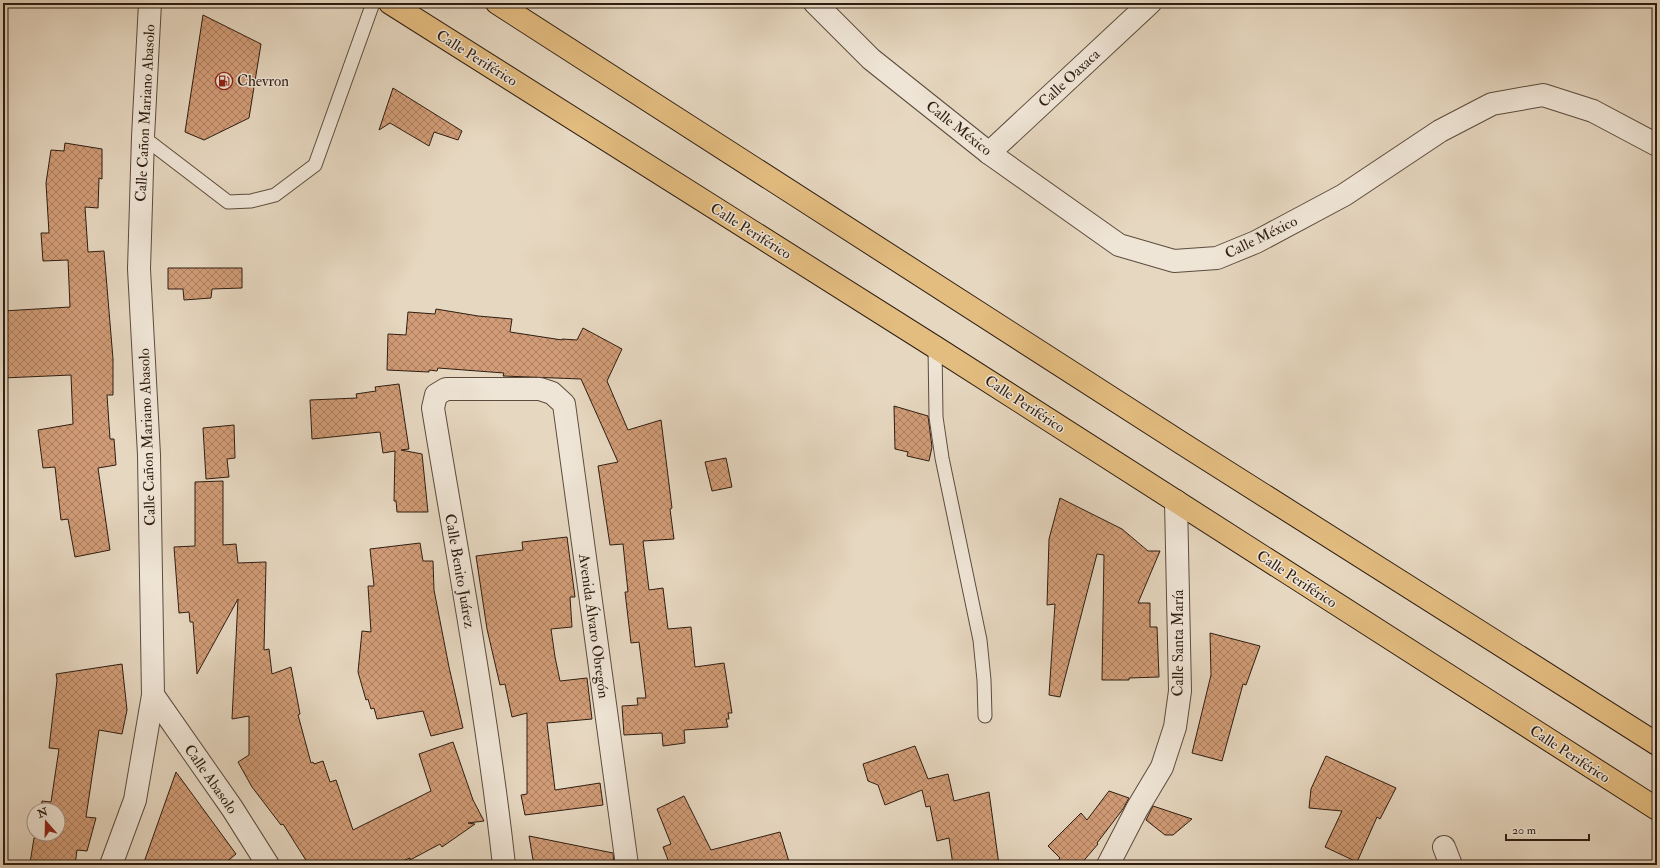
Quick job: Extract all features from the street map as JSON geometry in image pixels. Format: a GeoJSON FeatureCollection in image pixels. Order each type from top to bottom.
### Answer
{"type":"FeatureCollection","features":[{"type":"Feature","properties":{"kind":"highway","name":"Calle Periférico"},"geometry":{"type":"LineString","coordinates":[[390,3],[935,347],[1657,809]]}},
{"type":"Feature","properties":{"kind":"highway"},"geometry":{"type":"LineString","coordinates":[[497,3],[1184,444],[1657,744]]}},
{"type":"Feature","properties":{"kind":"street","name":"Calle Cañon Mariano Abasolo"},"geometry":{"type":"LineString","coordinates":[[111,865],[135,800],[152,695],[149,455],[139,269],[143,137],[150,3]]}},
{"type":"Feature","properties":{"kind":"street","name":"Calle México"},"geometry":{"type":"LineString","coordinates":[[815,3],[871,59],[989,153],[1119,246],[1174,261],[1217,258],[1256,242],[1344,195],[1440,131],[1492,104],[1543,95],[1593,111],[1657,145]]}},
{"type":"Feature","properties":{"kind":"street","name":"Calle Oaxaca"},"geometry":{"type":"LineString","coordinates":[[989,153],[1147,4]]}},
{"type":"Feature","properties":{"kind":"street","name":"Calle Benito Juárez"},"geometry":{"type":"LineString","coordinates":[[504,865],[497,801],[486,726],[433,408],[436,395],[446,389],[540,389],[552,393]]}},
{"type":"Feature","properties":{"kind":"street","name":"Avenida Álvaro Obregón"},"geometry":{"type":"LineString","coordinates":[[552,393],[564,404],[627,865]]}},
{"type":"Feature","properties":{"kind":"street","name":"Calle Santa María"},"geometry":{"type":"LineString","coordinates":[[1108,865],[1137,809],[1162,767],[1175,727],[1180,691],[1176,501]]}},
{"type":"Feature","properties":{"kind":"street","name":"Calle Abasolo"},"geometry":{"type":"LineString","coordinates":[[152,695],[232,808],[268,865]]}},
{"type":"Feature","properties":{"kind":"lane"},"geometry":{"type":"LineString","coordinates":[[143,137],[228,202],[251,200],[275,195],[315,165],[373,3]]}},
{"type":"Feature","properties":{"kind":"lane"},"geometry":{"type":"LineString","coordinates":[[935,347],[936,417],[942,458],[980,640],[984,680],[985,716]]}},
{"type":"Feature","properties":{"kind":"building","name":"Chevron"},"geometry":{"type":"Polygon","coordinates":[[[203,15],[261,44],[249,118],[204,140],[185,132],[203,15]]]}},
{"type":"Feature","properties":{"kind":"building"},"geometry":{"type":"Polygon","coordinates":[[[393,88],[462,131],[458,140],[434,132],[429,146],[390,123],[379,130],[393,88]]]}},
{"type":"Feature","properties":{"kind":"building"},"geometry":{"type":"Polygon","coordinates":[[[65,143],[102,149],[102,179],[99,178],[98,208],[85,207],[88,252],[104,251],[113,359],[113,395],[107,395],[110,439],[114,439],[116,465],[98,468],[110,550],[75,557],[68,519],[61,520],[55,467],[43,468],[38,430],[73,424],[71,375],[3,378],[3,311],[70,307],[68,260],[43,261],[41,233],[49,233],[46,183],[51,150],[64,151],[65,143]]]}},
{"type":"Feature","properties":{"kind":"building"},"geometry":{"type":"Polygon","coordinates":[[[168,268],[242,268],[242,288],[212,289],[211,298],[184,300],[183,289],[168,289],[168,268]]]}},
{"type":"Feature","properties":{"kind":"building"},"geometry":{"type":"Polygon","coordinates":[[[436,309],[478,316],[512,319],[510,332],[562,340],[577,340],[583,328],[622,349],[607,381],[628,430],[661,420],[672,508],[670,509],[674,539],[643,541],[649,590],[663,588],[668,629],[691,627],[695,667],[724,663],[732,713],[728,713],[729,719],[726,719],[728,727],[684,730],[685,743],[663,746],[662,733],[624,735],[622,706],[638,705],[637,698],[646,698],[639,642],[631,643],[625,592],[628,592],[623,544],[610,545],[598,466],[618,462],[581,379],[503,376],[504,373],[438,368],[437,371],[429,370],[429,372],[387,370],[388,334],[406,335],[408,312],[435,314],[436,309]]]}},
{"type":"Feature","properties":{"kind":"building"},"geometry":{"type":"Polygon","coordinates":[[[399,384],[409,449],[401,450],[422,454],[428,512],[397,512],[396,501],[394,501],[395,451],[383,453],[380,432],[312,439],[310,400],[357,398],[356,394],[376,391],[375,387],[399,384]]]}},
{"type":"Feature","properties":{"kind":"building"},"geometry":{"type":"Polygon","coordinates":[[[894,406],[928,416],[932,447],[929,461],[907,456],[908,452],[895,449],[894,406]]]}},
{"type":"Feature","properties":{"kind":"building"},"geometry":{"type":"Polygon","coordinates":[[[234,425],[235,458],[227,459],[229,477],[206,479],[203,428],[234,425]]]}},
{"type":"Feature","properties":{"kind":"building"},"geometry":{"type":"Polygon","coordinates":[[[726,458],[732,487],[712,491],[705,462],[726,458]]]}},
{"type":"Feature","properties":{"kind":"building"},"geometry":{"type":"Polygon","coordinates":[[[223,481],[223,545],[236,544],[238,563],[266,562],[264,650],[269,649],[272,674],[291,667],[300,714],[298,715],[311,763],[313,762],[314,764],[323,761],[330,782],[336,780],[353,830],[431,791],[419,754],[453,742],[473,800],[484,821],[468,823],[475,824],[442,847],[440,844],[410,860],[410,858],[393,865],[309,865],[283,824],[281,825],[252,787],[238,762],[249,755],[249,716],[232,719],[238,599],[197,674],[193,622],[190,622],[189,612],[179,613],[174,547],[195,546],[195,482],[223,481]]]}},
{"type":"Feature","properties":{"kind":"building"},"geometry":{"type":"Polygon","coordinates":[[[1060,498],[1122,529],[1148,551],[1160,551],[1138,603],[1150,603],[1150,627],[1157,627],[1159,677],[1129,678],[1129,680],[1102,680],[1104,555],[1097,554],[1060,697],[1049,695],[1055,604],[1047,605],[1049,539],[1060,498]]]}},
{"type":"Feature","properties":{"kind":"building"},"geometry":{"type":"Polygon","coordinates":[[[567,537],[575,597],[570,597],[572,627],[551,629],[560,681],[587,678],[592,719],[547,723],[555,790],[600,783],[603,805],[525,815],[521,795],[527,794],[527,713],[512,717],[505,684],[500,685],[487,629],[476,556],[523,550],[522,542],[567,537]]]}},
{"type":"Feature","properties":{"kind":"building"},"geometry":{"type":"Polygon","coordinates":[[[420,543],[423,561],[433,561],[434,590],[463,728],[431,736],[423,711],[377,719],[374,708],[371,709],[368,699],[366,700],[358,672],[362,631],[371,632],[368,586],[374,586],[370,549],[420,543]]]}},
{"type":"Feature","properties":{"kind":"building"},"geometry":{"type":"Polygon","coordinates":[[[1210,633],[1260,646],[1246,685],[1243,684],[1222,761],[1192,753],[1211,675],[1210,633]]]}},
{"type":"Feature","properties":{"kind":"building"},"geometry":{"type":"Polygon","coordinates":[[[122,664],[127,710],[122,734],[99,730],[86,817],[96,818],[87,851],[77,850],[75,865],[45,865],[30,863],[33,842],[66,842],[66,802],[51,802],[59,749],[49,748],[57,680],[56,674],[122,664]]]}},
{"type":"Feature","properties":{"kind":"building"},"geometry":{"type":"Polygon","coordinates":[[[915,746],[928,779],[948,774],[954,801],[989,792],[999,865],[953,865],[949,838],[937,841],[930,806],[926,807],[922,790],[885,805],[878,785],[868,781],[863,764],[915,746]]]}},
{"type":"Feature","properties":{"kind":"building"},"geometry":{"type":"Polygon","coordinates":[[[1326,756],[1396,788],[1380,819],[1377,817],[1357,862],[1325,847],[1342,811],[1309,808],[1311,789],[1326,756]]]}},
{"type":"Feature","properties":{"kind":"building"},"geometry":{"type":"Polygon","coordinates":[[[176,772],[236,854],[223,865],[143,865],[176,772]]]}},
{"type":"Feature","properties":{"kind":"building"},"geometry":{"type":"Polygon","coordinates":[[[1109,791],[1129,798],[1123,809],[1097,843],[1098,844],[1080,865],[1055,865],[1060,858],[1048,846],[1081,813],[1087,820],[1109,791]]]}},
{"type":"Feature","properties":{"kind":"building"},"geometry":{"type":"Polygon","coordinates":[[[684,796],[711,850],[780,832],[790,865],[670,865],[663,847],[671,844],[657,809],[684,796]]]}},
{"type":"Feature","properties":{"kind":"building"},"geometry":{"type":"Polygon","coordinates":[[[1153,806],[1192,819],[1173,835],[1165,835],[1146,820],[1153,806]]]}},
{"type":"Feature","properties":{"kind":"building"},"geometry":{"type":"Polygon","coordinates":[[[529,836],[613,853],[614,865],[554,865],[533,860],[529,836]]]}},
{"type":"Feature","properties":{"kind":"place","name":"Chevron"},"geometry":{"type":"Point","coordinates":[224,81]}}]}
